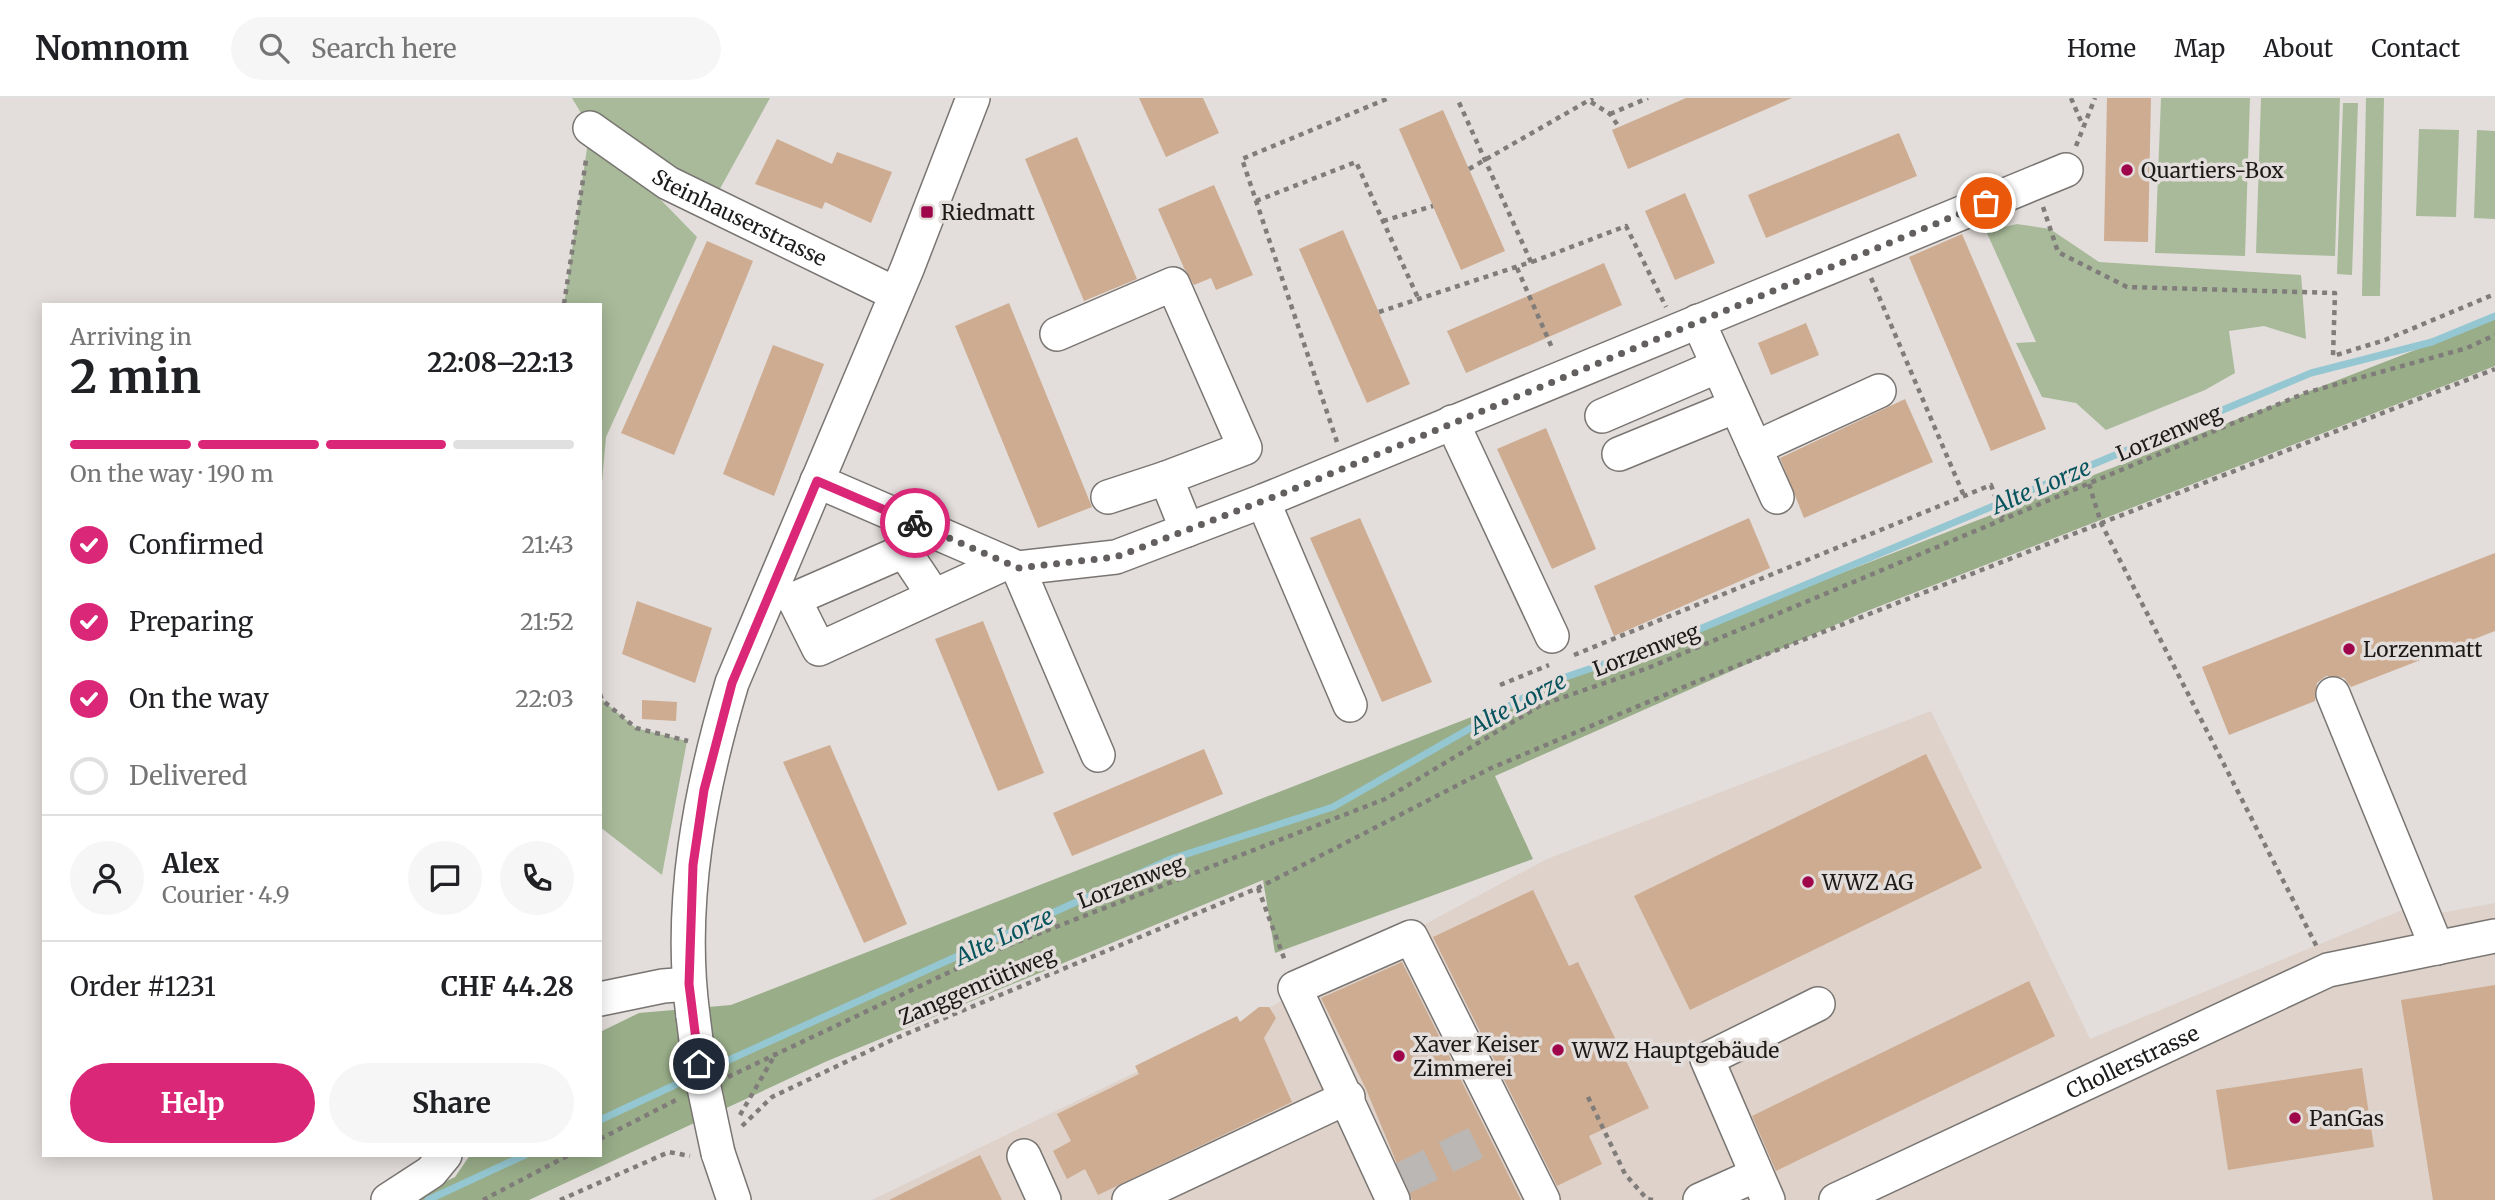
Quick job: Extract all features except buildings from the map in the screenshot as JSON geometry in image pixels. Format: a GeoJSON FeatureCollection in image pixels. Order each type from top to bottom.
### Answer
{"type":"FeatureCollection","features":[{"type":"Feature","properties":{"kind":"street"},"geometry":{"type":"LineString","coordinates":[[734,1200],[699,1064],[691,1000],[695,845],[714,743],[732,683],[896,294],[973,98]]}},
{"type":"Feature","properties":{"kind":"street","name":"Steinhauserstrasse"},"geometry":{"type":"LineString","coordinates":[[590,128],[668,183],[896,294]]}},
{"type":"Feature","properties":{"kind":"street"},"geometry":{"type":"LineString","coordinates":[[934,596],[1012,565],[1116,557],[1263,501],[2066,170]]}},
{"type":"Feature","properties":{"kind":"street"},"geometry":{"type":"LineString","coordinates":[[1057,334],[1173,284],[1245,448],[1108,497]]}},
{"type":"Feature","properties":{"kind":"street"},"geometry":{"type":"LineString","coordinates":[[1688,325],[1718,366],[1777,497]]}},
{"type":"Feature","properties":{"kind":"street"},"geometry":{"type":"LineString","coordinates":[[1602,416],[1718,366]]}},
{"type":"Feature","properties":{"kind":"street"},"geometry":{"type":"LineString","coordinates":[[1755,448],[1878,391]]}},
{"type":"Feature","properties":{"kind":"street"},"geometry":{"type":"LineString","coordinates":[[1619,454],[1736,406]]}},
{"type":"Feature","properties":{"kind":"street"},"geometry":{"type":"LineString","coordinates":[[1452,422],[1556,653]]}},
{"type":"Feature","properties":{"kind":"street"},"geometry":{"type":"LineString","coordinates":[[1166,478],[1187,530]]}},
{"type":"Feature","properties":{"kind":"street"},"geometry":{"type":"LineString","coordinates":[[817,481],[1012,565],[1098,755]]}},
{"type":"Feature","properties":{"kind":"street"},"geometry":{"type":"LineString","coordinates":[[1263,501],[1350,705]]}},
{"type":"Feature","properties":{"kind":"street"},"geometry":{"type":"LineString","coordinates":[[2333,694],[2437,948]]}},
{"type":"Feature","properties":{"kind":"street","name":"Chollerstrasse"},"geometry":{"type":"LineString","coordinates":[[1836,1200],[2328,970],[2495,936]]}},
{"type":"Feature","properties":{"kind":"street"},"geometry":{"type":"LineString","coordinates":[[1394,1188],[1295,988],[1411,937],[1502,1131],[1543,1200]]}},
{"type":"Feature","properties":{"kind":"street"},"geometry":{"type":"LineString","coordinates":[[602,999],[663,986],[691,1000]]}},
{"type":"Feature","properties":{"kind":"street"},"geometry":{"type":"LineString","coordinates":[[1700,1200],[1762,1187],[1707,1059],[1818,1004]]}},
{"type":"Feature","properties":{"kind":"street"},"geometry":{"type":"LineString","coordinates":[[1129,1200],[1348,1097]]}},
{"type":"Feature","properties":{"kind":"street"},"geometry":{"type":"LineString","coordinates":[[1024,1156],[1045,1200]]}},
{"type":"Feature","properties":{"kind":"street"},"geometry":{"type":"LineString","coordinates":[[388,1200],[430,1171],[443,1157]]}},
{"type":"Feature","properties":{"kind":"path"},"geometry":{"type":"LineString","coordinates":[[1346,467],[1242,159],[1389,98]]}},
{"type":"Feature","properties":{"kind":"path"},"geometry":{"type":"LineString","coordinates":[[1457,98],[1531,262]]}},
{"type":"Feature","properties":{"kind":"path"},"geometry":{"type":"LineString","coordinates":[[1610,114],[1648,98]]}},
{"type":"Feature","properties":{"kind":"path"},"geometry":{"type":"LineString","coordinates":[[2071,98],[2083,127]]}},
{"type":"Feature","properties":{"kind":"path"},"geometry":{"type":"LineString","coordinates":[[2066,170],[2095,98]]}},
{"type":"Feature","properties":{"kind":"path"},"geometry":{"type":"LineString","coordinates":[[1469,169],[1592,100],[1610,114],[1619,127]]}},
{"type":"Feature","properties":{"kind":"path"},"geometry":{"type":"LineString","coordinates":[[564,303],[590,128]]}},
{"type":"Feature","properties":{"kind":"path"},"geometry":{"type":"LineString","coordinates":[[1256,201],[1356,162],[1419,300]]}},
{"type":"Feature","properties":{"kind":"path"},"geometry":{"type":"LineString","coordinates":[[2035,183],[2058,252],[2127,287],[2335,293],[2333,356],[2385,340],[2495,294]]}},
{"type":"Feature","properties":{"kind":"path"},"geometry":{"type":"LineString","coordinates":[[1383,221],[1433,206]]}},
{"type":"Feature","properties":{"kind":"path"},"geometry":{"type":"LineString","coordinates":[[1379,312],[1517,268],[1626,226],[1688,325]]}},
{"type":"Feature","properties":{"kind":"path"},"geometry":{"type":"LineString","coordinates":[[1861,254],[1964,496]]}},
{"type":"Feature","properties":{"kind":"path"},"geometry":{"type":"LineString","coordinates":[[1517,268],[1564,376]]}},
{"type":"Feature","properties":{"kind":"path","name":"Lorzenweg"},"geometry":{"type":"LineString","coordinates":[[719,1147],[776,1053],[994,951],[1385,799],[1541,705],[1648,668],[2305,393],[2467,348],[2495,335]]}},
{"type":"Feature","properties":{"kind":"path"},"geometry":{"type":"LineString","coordinates":[[1295,988],[1258,888],[1489,769],[1698,681],[2495,369]]}},
{"type":"Feature","properties":{"kind":"path"},"geometry":{"type":"LineString","coordinates":[[2090,484],[2101,523],[2328,970]]}},
{"type":"Feature","properties":{"kind":"path"},"geometry":{"type":"LineString","coordinates":[[1500,685],[1556,653],[1991,485],[2003,518]]}},
{"type":"Feature","properties":{"kind":"path"},"geometry":{"type":"LineString","coordinates":[[602,700],[636,728],[687,741],[714,743]]}},
{"type":"Feature","properties":{"kind":"path","name":"Zanggenrütiweg"},"geometry":{"type":"LineString","coordinates":[[719,1147],[772,1097],[894,1039],[1258,888]]}},
{"type":"Feature","properties":{"kind":"path"},"geometry":{"type":"LineString","coordinates":[[1588,1097],[1625,1174],[1647,1199],[1653,1200]]}},
{"type":"Feature","properties":{"kind":"path"},"geometry":{"type":"LineString","coordinates":[[560,1200],[669,1152],[719,1147]]}},
{"type":"Feature","properties":{"kind":"path"},"geometry":{"type":"LineString","coordinates":[[483,1200],[565,1157]]}},
{"type":"Feature","properties":{"kind":"shaded area"},"geometry":{"type":"Polygon","coordinates":[[[1931,711],[2090,1039],[2412,906],[2418,917],[2495,903],[2495,1200],[872,1200],[1270,1007],[1547,859],[1931,711]]]}},
{"type":"Feature","properties":{"kind":"green space"},"geometry":{"type":"Polygon","coordinates":[[[572,98],[770,98],[711,205],[594,131],[697,237],[606,437],[602,482],[602,303],[564,303],[590,128],[572,98]]]}},
{"type":"Feature","properties":{"kind":"green space"},"geometry":{"type":"Polygon","coordinates":[[[2161,98],[2250,98],[2245,256],[2155,253],[2161,98]]]}},
{"type":"Feature","properties":{"kind":"green space"},"geometry":{"type":"Polygon","coordinates":[[[2261,98],[2340,98],[2335,256],[2256,253],[2261,98]]]}},
{"type":"Feature","properties":{"kind":"green space"},"geometry":{"type":"Polygon","coordinates":[[[2366,98],[2384,98],[2380,296],[2362,296],[2366,98]]]}},
{"type":"Feature","properties":{"kind":"green space"},"geometry":{"type":"Polygon","coordinates":[[[2343,103],[2358,103],[2352,275],[2337,274],[2343,103]]]}},
{"type":"Feature","properties":{"kind":"green space"},"geometry":{"type":"Polygon","coordinates":[[[2419,129],[2459,130],[2456,217],[2416,216],[2419,129]]]}},
{"type":"Feature","properties":{"kind":"green space"},"geometry":{"type":"Polygon","coordinates":[[[2477,130],[2495,131],[2495,219],[2474,218],[2477,130]]]}},
{"type":"Feature","properties":{"kind":"green space"},"geometry":{"type":"Polygon","coordinates":[[[2017,224],[2050,229],[2099,262],[2301,275],[2306,339],[2264,326],[2229,331],[2235,373],[2205,390],[2106,430],[2076,403],[2042,397],[2016,343],[2036,342],[1986,231],[2017,224]]]}},
{"type":"Feature","properties":{"kind":"green space"},"geometry":{"type":"Polygon","coordinates":[[[2495,319],[2495,366],[1862,613],[1495,776],[1533,859],[1275,953],[1263,880],[825,1062],[529,1200],[406,1200],[455,1177],[469,1157],[602,1157],[602,1031],[639,1013],[731,1005],[2495,319]]]}},
{"type":"Feature","properties":{"kind":"green space"},"geometry":{"type":"Polygon","coordinates":[[[602,700],[636,728],[687,741],[662,875],[602,829],[602,700]]]}},
{"type":"Feature","properties":{"kind":"waterway","name":"Alte Lorze"},"geometry":{"type":"LineString","coordinates":[[709,1069],[1171,859],[1333,807],[1551,682],[1671,641],[2311,373],[2432,342],[2495,316]]}},
{"type":"Feature","properties":{"kind":"waterway","name":"Alte Lorze"},"geometry":{"type":"LineString","coordinates":[[602,1119],[692,1077]]}},
{"type":"Feature","properties":{"kind":"waterway","name":"Alte Lorze"},"geometry":{"type":"LineString","coordinates":[[428,1200],[521,1157]]}},
{"type":"Feature","properties":{"kind":"tunnel"},"geometry":{"type":"LineString","coordinates":[[1401,1179],[1494,1134]]}},
{"type":"Feature","properties":{"kind":"way so far"},"geometry":{"type":"LineString","coordinates":[[915,523],[1018,568],[1116,557],[1284,493],[1986,203]]}},
{"type":"Feature","properties":{"kind":"place","name":"Quartiers-Box"},"geometry":{"type":"Point","coordinates":[2127,170]}},
{"type":"Feature","properties":{"kind":"place","name":"Riedmatt"},"geometry":{"type":"Point","coordinates":[927,212]}},
{"type":"Feature","properties":{"kind":"place","name":"Lorzenmatt"},"geometry":{"type":"Point","coordinates":[2349,649]}},
{"type":"Feature","properties":{"kind":"place","name":"WWZ AG"},"geometry":{"type":"Point","coordinates":[1808,882]}},
{"type":"Feature","properties":{"kind":"place","name":"WWZ Hauptgebäude"},"geometry":{"type":"Point","coordinates":[1558,1050]}},
{"type":"Feature","properties":{"kind":"place","name":"Xaver Keiser Zimmerei"},"geometry":{"type":"Point","coordinates":[1399,1056]}},
{"type":"Feature","properties":{"kind":"place","name":"PanGas"},"geometry":{"type":"Point","coordinates":[2295,1118]}},
{"type":"Feature","properties":{"kind":"route"},"geometry":{"type":"LineString","coordinates":[[699,1064],[689,984],[693,865],[714,743],[732,683],[802,523],[817,481],[915,523]]}}]}
